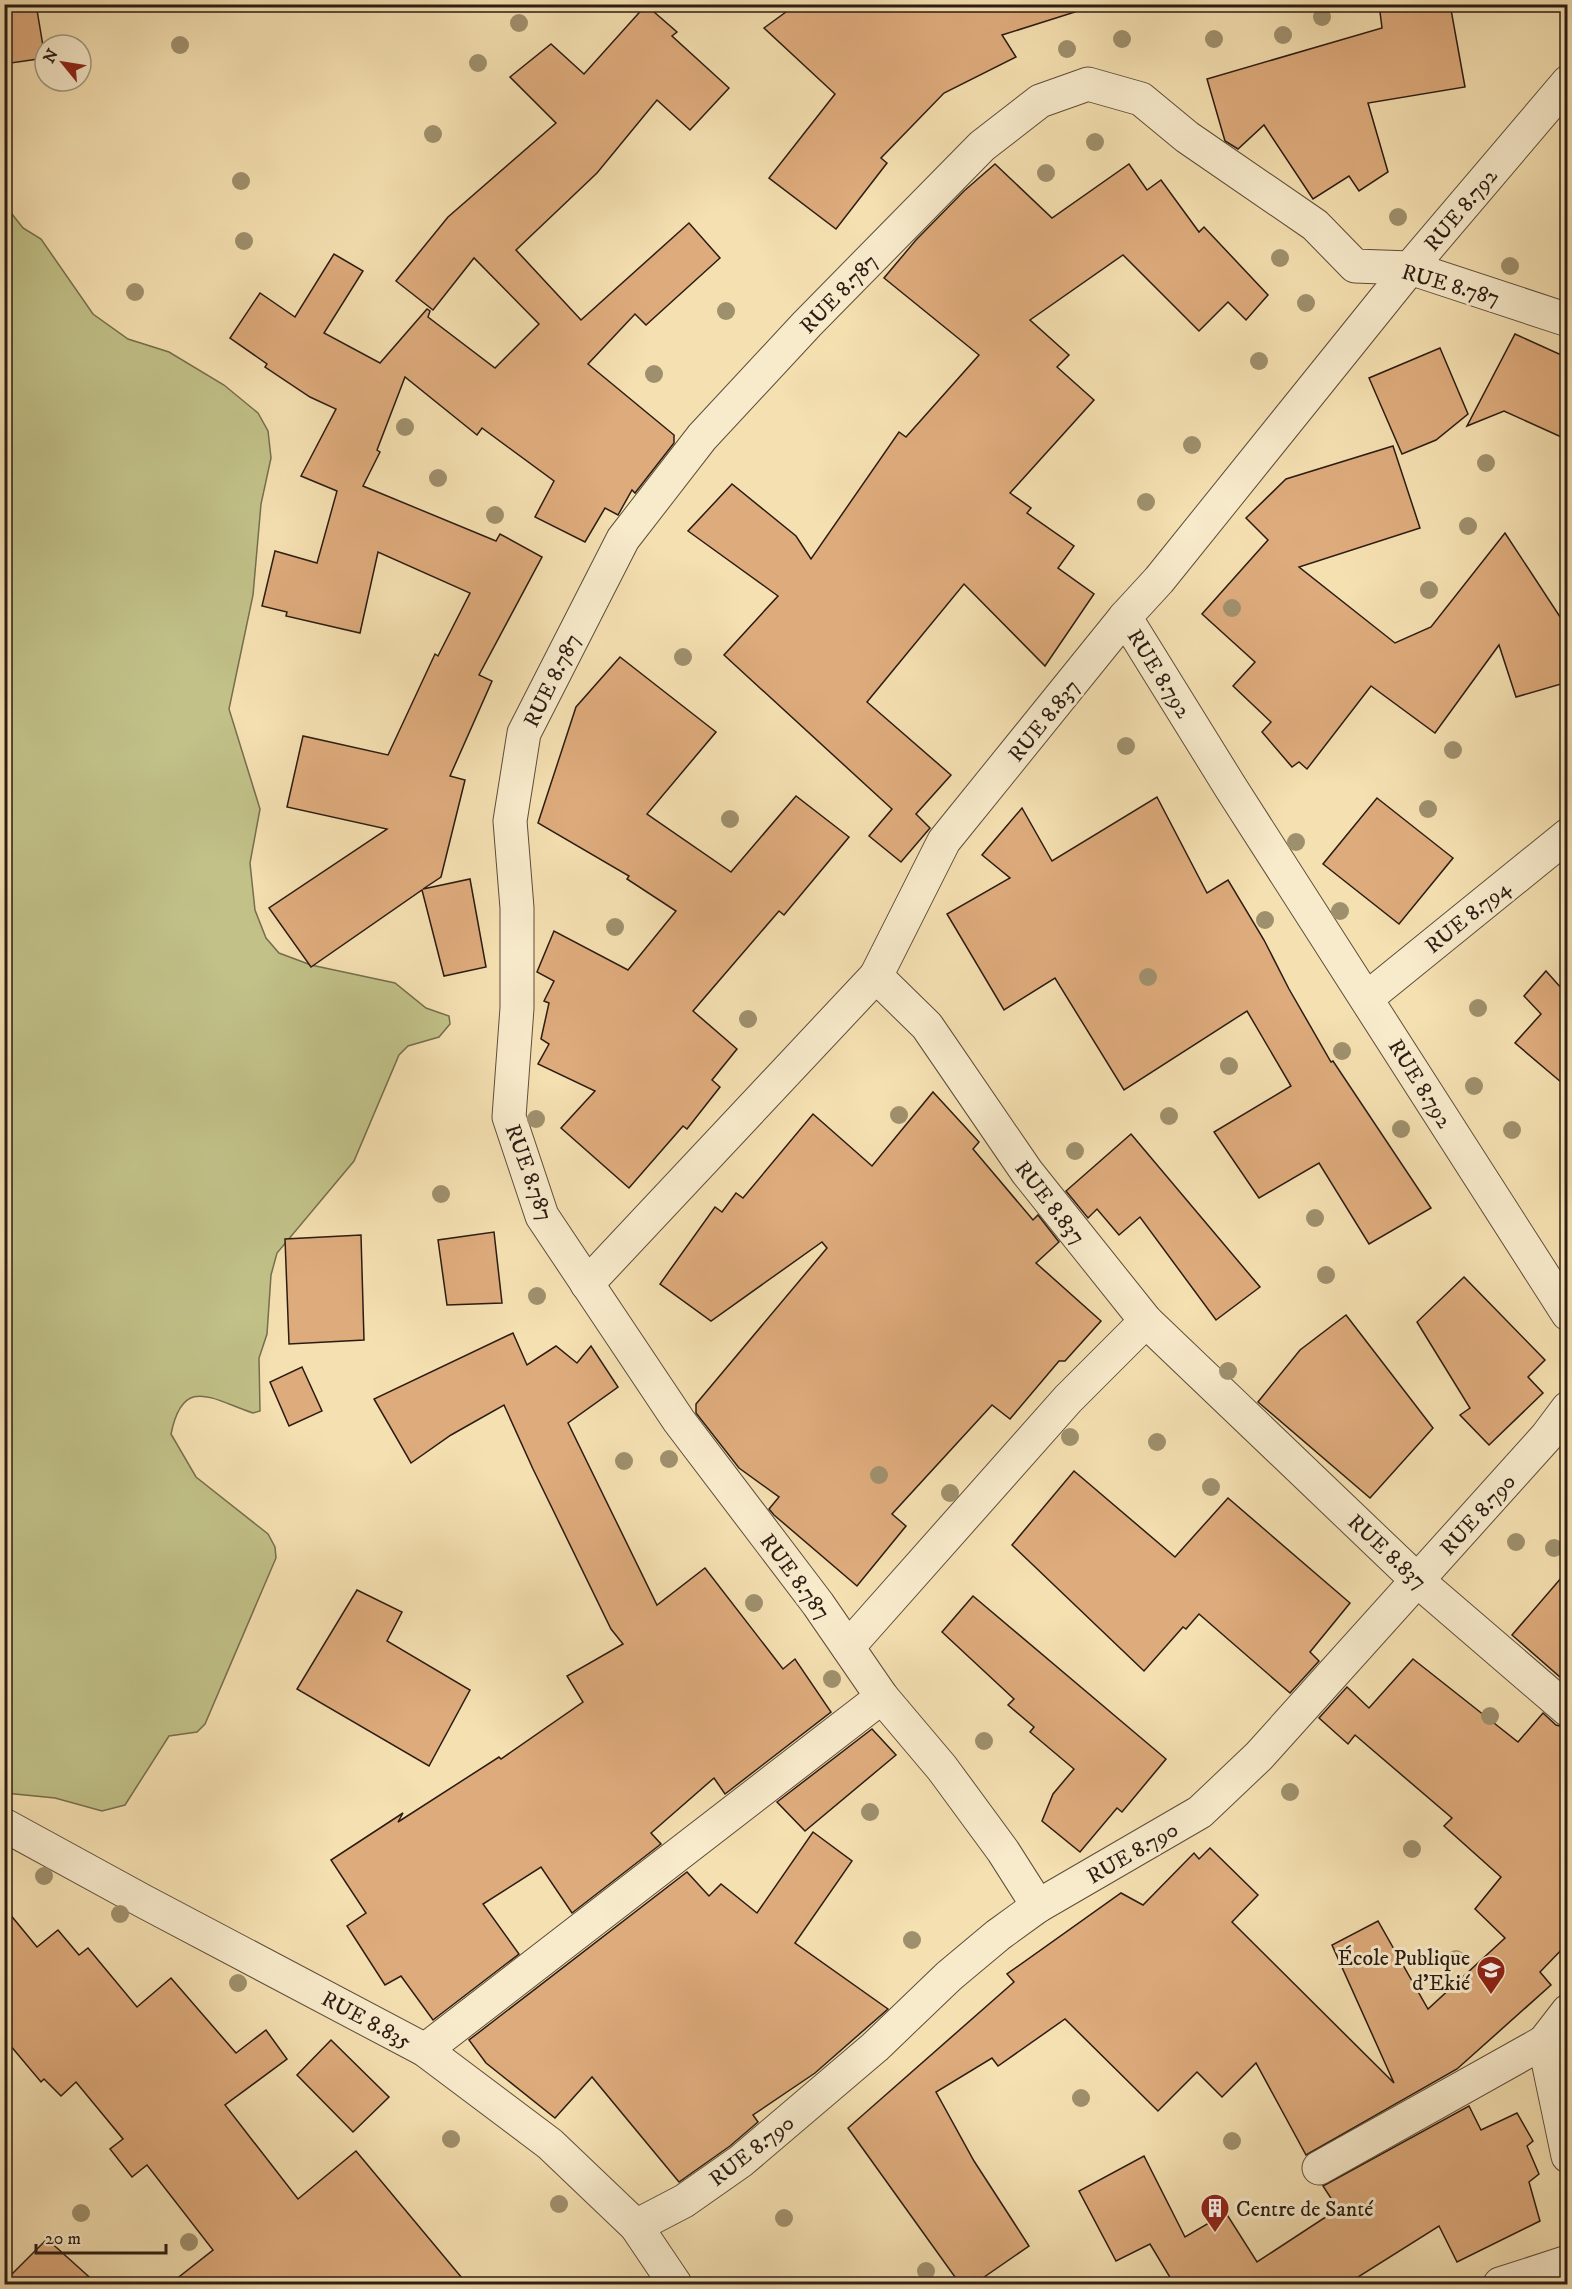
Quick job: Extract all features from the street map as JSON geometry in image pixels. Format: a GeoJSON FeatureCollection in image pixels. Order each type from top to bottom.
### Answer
{"type":"FeatureCollection","features":[{"type":"Feature","properties":{"kind":"street","name":"RUE 8.792"},"geometry":{"type":"LineString","coordinates":[[1568,82],[1410,268],[1159,580],[1125,617],[1231,788],[1568,1314]]}},
{"type":"Feature","properties":{"kind":"street","name":"RUE 8.787"},"geometry":{"type":"LineString","coordinates":[[1038,1906],[1003,1851],[942,1768],[882,1697],[818,1604],[680,1421],[542,1216],[509,1117],[517,1008],[517,908],[510,821],[524,733],[623,539],[702,437],[807,324],[982,146],[1040,101],[1088,84],[1141,99],[1187,137],[1315,225],[1355,266],[1410,268],[1568,320]]}},
{"type":"Feature","properties":{"kind":"street","name":"RUE 8.837"},"geometry":{"type":"LineString","coordinates":[[1125,617],[944,841],[876,976],[927,1026],[1027,1172],[1146,1321],[1418,1581],[1568,1710]]}},
{"type":"Feature","properties":{"kind":"street","name":"RUE 8.794"},"geometry":{"type":"LineString","coordinates":[[1367,998],[1568,835]]}},
{"type":"Feature","properties":{"kind":"street"},"geometry":{"type":"LineString","coordinates":[[587,1284],[876,976]]}},
{"type":"Feature","properties":{"kind":"street"},"geometry":{"type":"LineString","coordinates":[[848,1647],[1068,1400],[1146,1321]]}},
{"type":"Feature","properties":{"kind":"street","name":"RUE 8.790"},"geometry":{"type":"LineString","coordinates":[[636,2226],[684,2200],[741,2161],[875,2047],[949,1976],[998,1935],[1038,1906],[1200,1812],[1259,1756],[1547,1437],[1568,1408]]}},
{"type":"Feature","properties":{"kind":"street"},"geometry":{"type":"LineString","coordinates":[[425,2050],[882,1697]]}},
{"type":"Feature","properties":{"kind":"street","name":"RUE 8.835"},"geometry":{"type":"LineString","coordinates":[[4,1825],[425,2050],[550,2144],[636,2226],[675,2284]]}},
{"type":"Feature","properties":{"kind":"street"},"geometry":{"type":"LineString","coordinates":[[1319,2168],[1544,2042],[1568,2011]]}},
{"type":"Feature","properties":{"kind":"street"},"geometry":{"type":"LineString","coordinates":[[1544,2042],[1568,2156]]}},
{"type":"Feature","properties":{"kind":"street"},"geometry":{"type":"LineString","coordinates":[[1500,2284],[1568,2262]]}},
{"type":"Feature","properties":{"kind":"green space"},"geometry":{"type":"Polygon","coordinates":[[[4,204],[23,228],[41,239],[93,314],[128,339],[169,352],[224,385],[258,413],[268,431],[271,458],[261,504],[253,595],[229,709],[260,809],[250,863],[255,910],[266,938],[279,953],[311,965],[395,983],[426,1008],[449,1016],[450,1024],[439,1037],[408,1046],[399,1055],[354,1161],[277,1253],[271,1275],[267,1334],[259,1358],[260,1411],[253,1413],[201,1396],[191,1398],[183,1404],[176,1416],[171,1434],[196,1477],[268,1534],[275,1547],[276,1558],[205,1724],[197,1732],[169,1736],[125,1805],[102,1811],[55,1798],[5,1793],[4,204]]]}},
{"type":"Feature","properties":{"kind":"building"},"geometry":{"type":"Polygon","coordinates":[[[36,4],[41,33],[33,33],[33,60],[4,64],[4,9],[36,4]]]}},
{"type":"Feature","properties":{"kind":"building"},"geometry":{"type":"Polygon","coordinates":[[[797,4],[1074,4],[1075,12],[1002,35],[1016,57],[944,93],[881,158],[887,163],[836,229],[769,178],[835,94],[764,28],[797,4]]]}},
{"type":"Feature","properties":{"kind":"building"},"geometry":{"type":"Polygon","coordinates":[[[1379,4],[1450,4],[1465,87],[1368,103],[1388,172],[1359,191],[1349,176],[1313,199],[1264,125],[1238,149],[1225,141],[1207,79],[1382,28],[1379,4]]]}},
{"type":"Feature","properties":{"kind":"building"},"geometry":{"type":"Polygon","coordinates":[[[646,5],[677,32],[672,36],[729,88],[690,130],[657,100],[597,173],[516,250],[581,320],[689,223],[720,258],[646,325],[635,314],[588,364],[674,435],[674,443],[635,493],[632,490],[618,515],[605,508],[585,542],[535,517],[554,481],[482,428],[477,435],[405,377],[377,450],[380,452],[363,486],[496,541],[500,534],[542,557],[479,675],[492,681],[450,776],[465,780],[441,877],[423,889],[470,879],[486,967],[444,976],[422,890],[311,967],[269,908],[387,829],[287,807],[303,736],[388,755],[435,654],[438,656],[470,593],[378,552],[360,633],[286,616],[287,612],[262,606],[275,551],[317,563],[337,491],[301,476],[336,409],[310,397],[265,367],[267,364],[230,338],[260,293],[295,317],[334,254],[363,271],[324,333],[380,363],[427,309],[430,311],[428,317],[495,368],[539,324],[474,258],[433,310],[396,281],[448,217],[556,123],[510,77],[551,44],[584,74],[646,5]]]}},
{"type":"Feature","properties":{"kind":"building"},"geometry":{"type":"Polygon","coordinates":[[[995,164],[1052,218],[1129,164],[1147,190],[1161,180],[1199,232],[1204,227],[1268,295],[1246,320],[1228,302],[1199,331],[1123,255],[1030,320],[1069,355],[1057,367],[1094,400],[1010,493],[1031,508],[1027,513],[1074,546],[1058,568],[1094,594],[1045,666],[964,584],[867,702],[951,775],[916,814],[930,828],[901,862],[869,836],[892,809],[724,655],[778,596],[688,531],[732,484],[796,536],[811,559],[899,432],[906,437],[979,355],[884,278],[916,240],[964,191],[995,164]]]}},
{"type":"Feature","properties":{"kind":"building"},"geometry":{"type":"Polygon","coordinates":[[[1515,334],[1568,358],[1568,440],[1504,411],[1467,426],[1515,334]]]}},
{"type":"Feature","properties":{"kind":"building"},"geometry":{"type":"Polygon","coordinates":[[[1440,348],[1468,414],[1436,440],[1402,454],[1369,378],[1440,348]]]}},
{"type":"Feature","properties":{"kind":"building"},"geometry":{"type":"Polygon","coordinates":[[[1393,446],[1420,528],[1299,567],[1395,643],[1431,627],[1505,533],[1568,629],[1568,682],[1516,697],[1499,645],[1435,733],[1371,686],[1307,769],[1299,762],[1292,767],[1262,732],[1271,722],[1233,686],[1255,662],[1202,614],[1268,540],[1246,518],[1286,479],[1393,446]]]}},
{"type":"Feature","properties":{"kind":"building"},"geometry":{"type":"Polygon","coordinates":[[[620,657],[716,732],[647,814],[731,872],[796,796],[849,837],[784,915],[779,911],[693,1011],[737,1049],[712,1080],[720,1087],[687,1129],[683,1126],[629,1188],[561,1128],[595,1091],[538,1064],[549,1044],[541,1039],[549,1003],[544,1001],[554,981],[537,972],[554,931],[628,970],[676,911],[627,879],[629,876],[538,823],[576,707],[620,657]]]}},
{"type":"Feature","properties":{"kind":"building"},"geometry":{"type":"Polygon","coordinates":[[[1157,797],[1207,893],[1228,880],[1331,1062],[1333,1061],[1431,1208],[1369,1244],[1319,1163],[1259,1198],[1214,1132],[1291,1086],[1247,1011],[1124,1090],[1055,978],[1004,1010],[947,914],[1010,878],[982,855],[1022,808],[1052,861],[1157,797]]]}},
{"type":"Feature","properties":{"kind":"building"},"geometry":{"type":"Polygon","coordinates":[[[1377,798],[1453,858],[1399,924],[1323,864],[1377,798]]]}},
{"type":"Feature","properties":{"kind":"building"},"geometry":{"type":"Polygon","coordinates":[[[1546,971],[1562,989],[1568,983],[1568,1088],[1515,1043],[1541,1014],[1524,996],[1546,971]]]}},
{"type":"Feature","properties":{"kind":"building"},"geometry":{"type":"Polygon","coordinates":[[[933,1092],[979,1142],[973,1149],[1033,1220],[1038,1215],[1059,1242],[1036,1263],[1101,1321],[1065,1361],[1059,1361],[1010,1419],[992,1405],[892,1514],[906,1526],[857,1586],[774,1515],[769,1509],[779,1497],[739,1468],[696,1413],[696,1404],[827,1248],[822,1242],[711,1321],[660,1284],[715,1207],[722,1212],[736,1193],[743,1198],[813,1114],[872,1166],[933,1092]]]}},
{"type":"Feature","properties":{"kind":"building"},"geometry":{"type":"Polygon","coordinates":[[[1131,1134],[1260,1287],[1216,1320],[1140,1217],[1119,1235],[1097,1209],[1088,1218],[1066,1191],[1131,1134]]]}},
{"type":"Feature","properties":{"kind":"building"},"geometry":{"type":"Polygon","coordinates":[[[494,1232],[502,1303],[447,1305],[438,1240],[494,1232]]]}},
{"type":"Feature","properties":{"kind":"building"},"geometry":{"type":"Polygon","coordinates":[[[361,1235],[364,1340],[289,1344],[285,1239],[361,1235]]]}},
{"type":"Feature","properties":{"kind":"building"},"geometry":{"type":"Polygon","coordinates":[[[1464,1277],[1545,1360],[1528,1377],[1543,1393],[1489,1445],[1460,1415],[1470,1408],[1417,1322],[1464,1277]]]}},
{"type":"Feature","properties":{"kind":"building"},"geometry":{"type":"Polygon","coordinates":[[[1346,1315],[1433,1428],[1370,1498],[1258,1402],[1300,1350],[1346,1315]]]}},
{"type":"Feature","properties":{"kind":"building"},"geometry":{"type":"Polygon","coordinates":[[[513,1333],[527,1365],[556,1346],[577,1363],[591,1346],[618,1387],[568,1423],[657,1605],[705,1568],[783,1669],[795,1659],[831,1712],[725,1794],[714,1778],[651,1833],[661,1844],[572,1913],[541,1867],[483,1904],[519,1954],[433,2020],[401,1976],[385,1985],[347,1926],[366,1913],[331,1860],[403,1813],[398,1822],[499,1757],[501,1759],[583,1702],[567,1676],[623,1644],[611,1629],[504,1405],[451,1435],[411,1463],[374,1399],[513,1333]]]}},
{"type":"Feature","properties":{"kind":"building"},"geometry":{"type":"Polygon","coordinates":[[[302,1367],[322,1411],[289,1426],[270,1382],[302,1367]]]}},
{"type":"Feature","properties":{"kind":"building"},"geometry":{"type":"Polygon","coordinates":[[[1074,1471],[1175,1557],[1228,1498],[1350,1603],[1310,1652],[1319,1661],[1290,1693],[1199,1614],[1186,1629],[1183,1627],[1144,1671],[1012,1545],[1074,1471]]]}},
{"type":"Feature","properties":{"kind":"building"},"geometry":{"type":"Polygon","coordinates":[[[1568,1570],[1568,1684],[1512,1635],[1568,1570]]]}},
{"type":"Feature","properties":{"kind":"building"},"geometry":{"type":"Polygon","coordinates":[[[357,1590],[402,1612],[387,1641],[470,1690],[429,1766],[297,1689],[357,1590]]]}},
{"type":"Feature","properties":{"kind":"building"},"geometry":{"type":"Polygon","coordinates":[[[973,1596],[1166,1759],[1122,1812],[1117,1808],[1080,1852],[1042,1821],[1053,1794],[1074,1769],[1030,1732],[1034,1727],[1008,1705],[1014,1699],[942,1632],[973,1596]]]}},
{"type":"Feature","properties":{"kind":"building"},"geometry":{"type":"Polygon","coordinates":[[[1413,1659],[1518,1742],[1543,1713],[1556,1725],[1568,1728],[1568,1943],[1540,1972],[1551,1985],[1457,2069],[1306,2155],[1256,2063],[1222,2097],[1197,2072],[1158,2111],[1065,2019],[998,2066],[992,2058],[936,2092],[974,2161],[1029,2246],[974,2284],[960,2284],[848,2128],[1014,1982],[1007,1974],[1121,1893],[1143,1905],[1194,1853],[1199,1859],[1210,1848],[1258,1895],[1232,1922],[1394,2083],[1332,1945],[1378,1921],[1428,2009],[1505,1938],[1475,1909],[1501,1877],[1444,1826],[1452,1818],[1355,1735],[1348,1744],[1319,1718],[1347,1687],[1369,1708],[1413,1659]]]}},
{"type":"Feature","properties":{"kind":"building"},"geometry":{"type":"Polygon","coordinates":[[[872,1729],[896,1755],[805,1831],[777,1802],[872,1729]]]}},
{"type":"Feature","properties":{"kind":"building"},"geometry":{"type":"Polygon","coordinates":[[[813,1832],[852,1861],[795,1943],[888,2009],[815,2073],[753,2115],[758,2122],[730,2146],[679,2182],[592,2077],[555,2118],[486,2063],[469,2040],[687,1872],[709,1896],[721,1884],[757,1913],[813,1832]]]}},
{"type":"Feature","properties":{"kind":"building"},"geometry":{"type":"Polygon","coordinates":[[[4,1907],[37,1947],[58,1930],[79,1955],[88,1948],[137,2007],[171,1978],[236,2053],[266,2030],[287,2059],[225,2105],[298,2199],[356,2151],[467,2284],[170,2284],[213,2250],[147,2165],[132,2177],[110,2149],[123,2139],[76,2082],[61,2096],[44,2079],[41,2082],[4,2038],[4,1907]]]}},
{"type":"Feature","properties":{"kind":"building"},"geometry":{"type":"Polygon","coordinates":[[[331,2040],[389,2097],[353,2132],[297,2075],[331,2040]]]}},
{"type":"Feature","properties":{"kind":"building"},"geometry":{"type":"Polygon","coordinates":[[[1469,2106],[1481,2130],[1517,2113],[1533,2141],[1527,2146],[1539,2174],[1529,2182],[1540,2221],[1457,2262],[1439,2226],[1347,2284],[1174,2284],[1150,2244],[1116,2261],[1079,2191],[1144,2156],[1185,2237],[1226,2213],[1257,2262],[1338,2209],[1323,2186],[1469,2106]]]}},
{"type":"Feature","properties":{"kind":"building"},"geometry":{"type":"Polygon","coordinates":[[[47,2239],[97,2284],[4,2284],[47,2239]]]}},
{"type":"Feature","properties":{"kind":"place","name":"École Publique d'Ekié"},"geometry":{"type":"Point","coordinates":[1491,1996]}},
{"type":"Feature","properties":{"kind":"place","name":"Centre de Santé"},"geometry":{"type":"Point","coordinates":[1215,2234]}}]}
